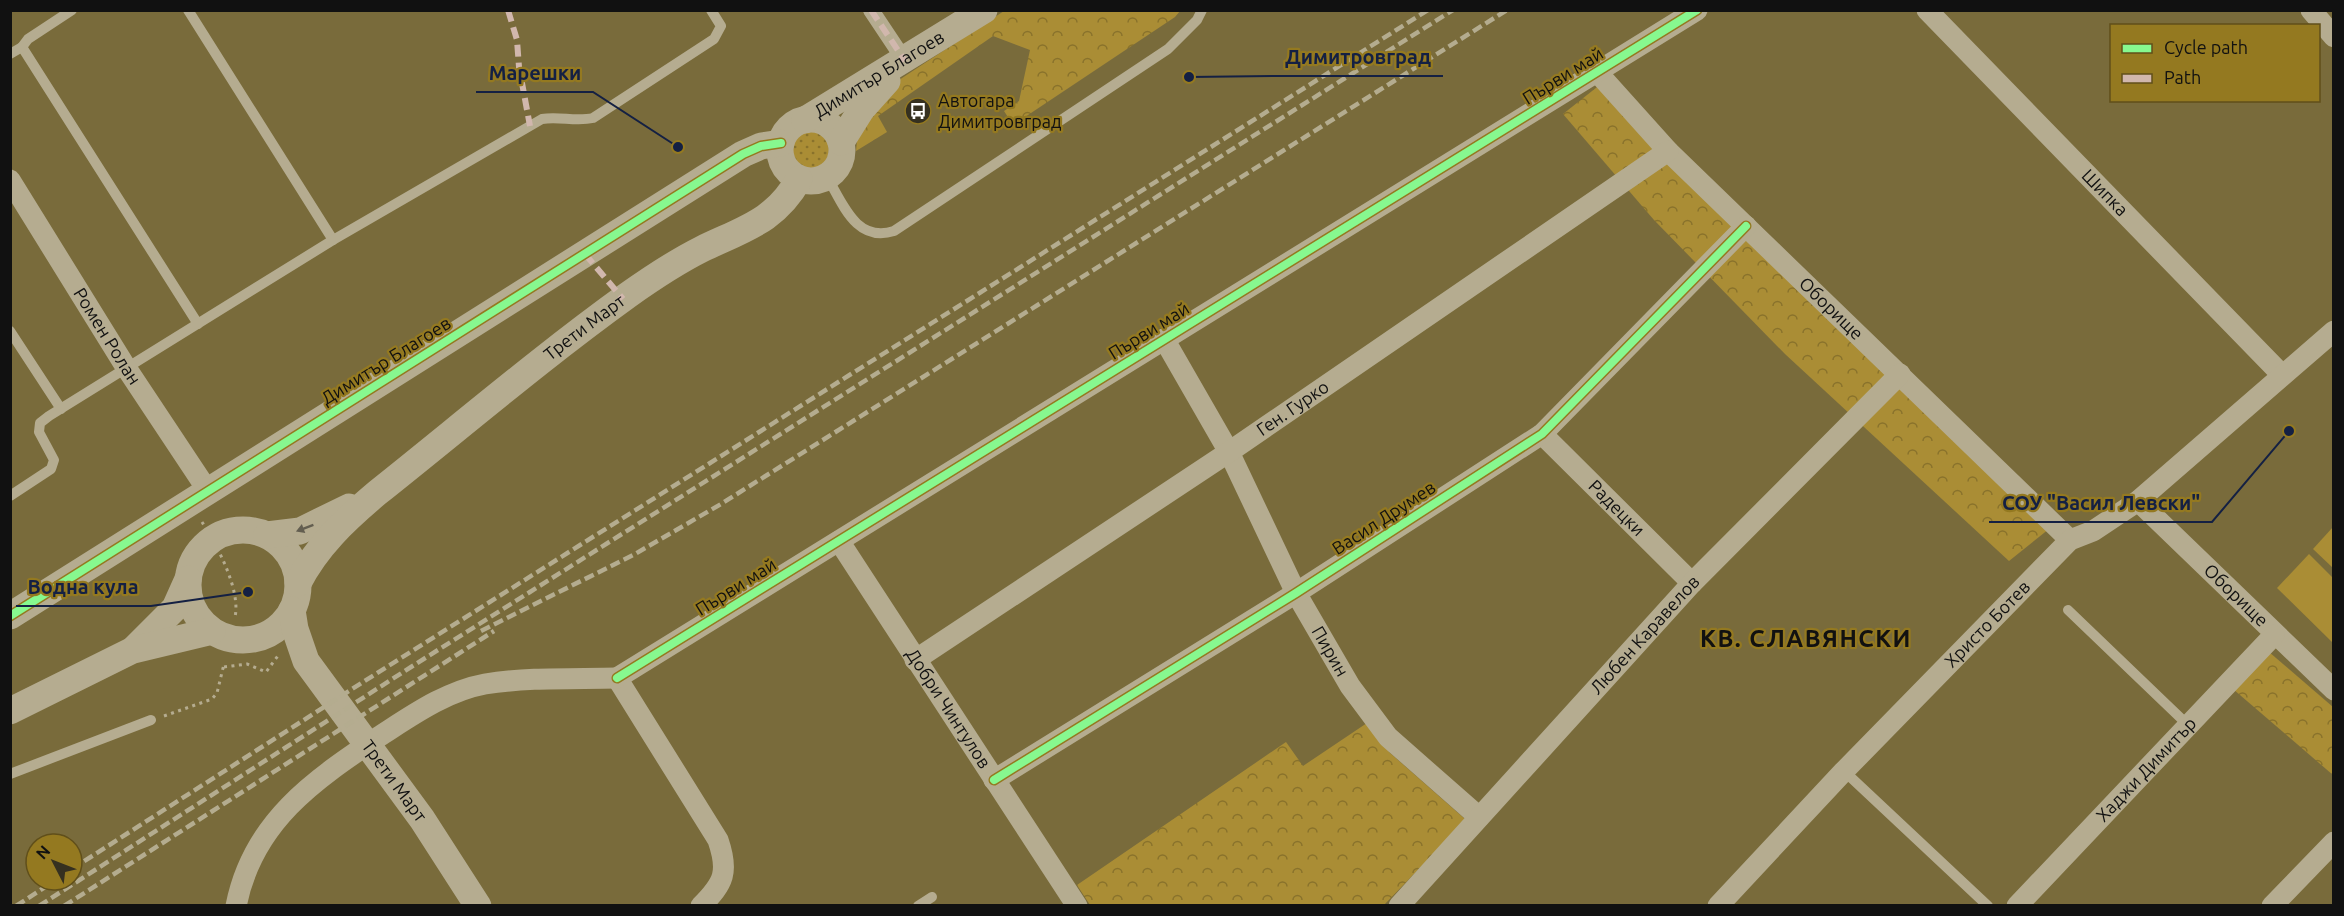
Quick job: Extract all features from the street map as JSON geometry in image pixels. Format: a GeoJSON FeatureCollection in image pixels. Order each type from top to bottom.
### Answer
{"type":"FeatureCollection","features":[{"type":"Feature","properties":{"kind":"street"},"geometry":{"type":"LineString","coordinates":[[841,142],[828,124],[805,120],[790,128],[781,143],[783,164],[799,179],[810,182],[827,177],[839,165],[841,142],[861,110],[905,61],[871,10]]}},
{"type":"Feature","properties":{"kind":"street","name":"Димитър Благоев"},"geometry":{"type":"LineString","coordinates":[[805,120],[905,61],[984,10]]}},
{"type":"Feature","properties":{"kind":"street","name":"Първи май"},"geometry":{"type":"LineString","coordinates":[[617,678],[1697,10]]}},
{"type":"Feature","properties":{"kind":"street","name":"Шипка"},"geometry":{"type":"LineString","coordinates":[[1928,10],[2282,375]]}},
{"type":"Feature","properties":{"kind":"street"},"geometry":{"type":"LineString","coordinates":[[2312,10],[2332,33]]}},
{"type":"Feature","properties":{"kind":"street","name":"Оборище"},"geometry":{"type":"LineString","coordinates":[[1598,72],[1668,151],[2070,540]]}},
{"type":"Feature","properties":{"kind":"street","name":"Димитър Благоев"},"geometry":{"type":"LineString","coordinates":[[10,616],[743,154],[761,146],[781,143]]}},
{"type":"Feature","properties":{"kind":"street","name":"Ген. Гурко"},"geometry":{"type":"LineString","coordinates":[[915,660],[1228,452],[1668,151]]}},
{"type":"Feature","properties":{"kind":"street","name":"Трети Март"},"geometry":{"type":"LineString","coordinates":[[298,583],[309,561],[321,546],[345,520],[377,493],[627,296],[676,263],[749,228],[771,214],[788,197],[799,179]]}},
{"type":"Feature","properties":{"kind":"street","name":"Ромен Ролан"},"geometry":{"type":"LineString","coordinates":[[10,180],[128,369],[199,497]]}},
{"type":"Feature","properties":{"kind":"street","name":"Васил Друмев"},"geometry":{"type":"LineString","coordinates":[[994,780],[1296,593],[1542,434],[1746,226]]}},
{"type":"Feature","properties":{"kind":"street","name":"Христо Ботев"},"geometry":{"type":"LineString","coordinates":[[1719,906],[1844,771],[2070,540],[2093,531],[2138,501],[2334,331]]}},
{"type":"Feature","properties":{"kind":"street","name":"Пирин"},"geometry":{"type":"LineString","coordinates":[[1164,339],[1228,452],[1296,593],[1350,686],[1388,737],[1479,817]]}},
{"type":"Feature","properties":{"kind":"street","name":"Любен Каравелов"},"geometry":{"type":"LineString","coordinates":[[1399,906],[1692,584],[1900,374]]}},
{"type":"Feature","properties":{"kind":"street","name":"Радецки"},"geometry":{"type":"LineString","coordinates":[[1542,434],[1692,584]]}},
{"type":"Feature","properties":{"kind":"street","name":"Трети Март"},"geometry":{"type":"LineString","coordinates":[[263,534],[300,531],[377,493]]}},
{"type":"Feature","properties":{"kind":"street","name":"Оборище"},"geometry":{"type":"LineString","coordinates":[[2138,501],[2274,635],[2331,683]]}},
{"type":"Feature","properties":{"kind":"street"},"geometry":{"type":"LineString","coordinates":[[133,650],[175,608],[202,547],[216,537],[242,530],[263,534],[290,555],[298,583],[292,610],[279,627],[254,639]]}},
{"type":"Feature","properties":{"kind":"street","name":"Добри Чинтулов"},"geometry":{"type":"LineString","coordinates":[[839,541],[1077,906]]}},
{"type":"Feature","properties":{"kind":"street"},"geometry":{"type":"LineString","coordinates":[[189,574],[188,594],[193,609],[212,632],[232,639],[254,639],[294,655]]}},
{"type":"Feature","properties":{"kind":"street","name":"Трети Март"},"geometry":{"type":"LineString","coordinates":[[292,610],[295,629],[294,655],[422,819],[478,906]]}},
{"type":"Feature","properties":{"kind":"street"},"geometry":{"type":"LineString","coordinates":[[10,711],[133,650],[212,632]]}},
{"type":"Feature","properties":{"kind":"street","name":"Хаджи Димитър"},"geometry":{"type":"LineString","coordinates":[[2017,906],[2190,727],[2274,635]]}},
{"type":"Feature","properties":{"kind":"street"},"geometry":{"type":"LineString","coordinates":[[236,906],[247,867],[275,822],[318,778],[419,710],[460,691],[485,684],[556,678],[617,678],[718,840],[725,860],[719,888],[701,906]]}},
{"type":"Feature","properties":{"kind":"street"},"geometry":{"type":"LineString","coordinates":[[2272,906],[2334,842]]}},
{"type":"Feature","properties":{"kind":"lane"},"geometry":{"type":"LineString","coordinates":[[10,54],[22,47],[28,39],[72,10]]}},
{"type":"Feature","properties":{"kind":"lane"},"geometry":{"type":"LineString","coordinates":[[188,10],[333,240]]}},
{"type":"Feature","properties":{"kind":"lane"},"geometry":{"type":"LineString","coordinates":[[10,496],[51,469],[54,460],[39,432],[39,423],[333,240],[542,119],[593,118],[714,39],[721,27],[711,10]]}},
{"type":"Feature","properties":{"kind":"lane"},"geometry":{"type":"LineString","coordinates":[[827,177],[848,212],[864,231],[873,235],[894,231],[1168,50],[1197,20],[1202,10]]}},
{"type":"Feature","properties":{"kind":"lane"},"geometry":{"type":"LineString","coordinates":[[22,47],[198,324]]}},
{"type":"Feature","properties":{"kind":"lane"},"geometry":{"type":"LineString","coordinates":[[10,330],[61,409]]}},
{"type":"Feature","properties":{"kind":"lane"},"geometry":{"type":"LineString","coordinates":[[2068,610],[2190,727]]}},
{"type":"Feature","properties":{"kind":"lane"},"geometry":{"type":"LineString","coordinates":[[10,774],[152,720]]}},
{"type":"Feature","properties":{"kind":"lane"},"geometry":{"type":"LineString","coordinates":[[1844,771],[1988,906]]}},
{"type":"Feature","properties":{"kind":"lane"},"geometry":{"type":"LineString","coordinates":[[918,906],[932,897]]}},
{"type":"Feature","properties":{"kind":"path"},"geometry":{"type":"LineString","coordinates":[[199,497],[225,562],[237,609],[235,617]]}},
{"type":"Feature","properties":{"kind":"path"},"geometry":{"type":"LineString","coordinates":[[152,720],[212,699],[217,693],[224,665],[247,664],[266,672],[294,655]]}},
{"type":"Feature","properties":{"kind":"green space"},"geometry":{"type":"Polygon","coordinates":[[[1004,11],[1180,11],[1175,17],[1013,125],[1004,111],[1019,101],[1030,50],[993,36],[878,116],[887,132],[856,151],[858,130],[899,80],[1004,11]]]}},
{"type":"Feature","properties":{"kind":"green space"},"geometry":{"type":"Polygon","coordinates":[[[1606,80],[2054,525],[2009,561],[1785,354],[1654,220],[1563,114],[1606,80]]]}},
{"type":"Feature","properties":{"kind":"green space"},"geometry":{"type":"Polygon","coordinates":[[[810,131],[823,137],[829,150],[823,163],[810,169],[797,163],[791,150],[797,137],[810,131]]]}},
{"type":"Feature","properties":{"kind":"green space"},"geometry":{"type":"Polygon","coordinates":[[[2333,527],[2333,568],[2313,549],[2333,527]]]}},
{"type":"Feature","properties":{"kind":"green space"},"geometry":{"type":"Polygon","coordinates":[[[2309,554],[2333,578],[2333,643],[2277,588],[2309,554]]]}},
{"type":"Feature","properties":{"kind":"green space"},"geometry":{"type":"Polygon","coordinates":[[[2269,652],[2333,707],[2333,775],[2233,689],[2269,652]]]}},
{"type":"Feature","properties":{"kind":"green space"},"geometry":{"type":"Polygon","coordinates":[[[1367,723],[1390,753],[1466,820],[1384,905],[1090,905],[1077,885],[1286,742],[1303,766],[1367,723]]]}},
{"type":"Feature","properties":{"kind":"railway"},"geometry":{"type":"LineString","coordinates":[[84,861],[363,682],[1428,10]]}},
{"type":"Feature","properties":{"kind":"railway"},"geometry":{"type":"LineString","coordinates":[[39,906],[411,667],[1453,10]]}},
{"type":"Feature","properties":{"kind":"railway"},"geometry":{"type":"LineString","coordinates":[[481,631],[635,554],[721,504],[1507,10]]}},
{"type":"Feature","properties":{"kind":"railway"},"geometry":{"type":"LineString","coordinates":[[64,906],[494,631]]}},
{"type":"Feature","properties":{"kind":"railway"},"geometry":{"type":"LineString","coordinates":[[16,906],[38,892]]}},
{"type":"Feature","properties":{"kind":"marked path"},"geometry":{"type":"LineString","coordinates":[[508,10],[517,40],[519,67],[530,126]]}},
{"type":"Feature","properties":{"kind":"marked path"},"geometry":{"type":"LineString","coordinates":[[871,10],[905,61]]}},
{"type":"Feature","properties":{"kind":"marked path"},"geometry":{"type":"LineString","coordinates":[[585,254],[623,299]]}},
{"type":"Feature","properties":{"kind":"cycle path"},"geometry":{"type":"LineString","coordinates":[[617,678],[1697,10]]}},
{"type":"Feature","properties":{"kind":"cycle path"},"geometry":{"type":"LineString","coordinates":[[10,616],[743,154],[761,146],[781,143]]}},
{"type":"Feature","properties":{"kind":"cycle path"},"geometry":{"type":"LineString","coordinates":[[994,780],[1296,593],[1542,434],[1746,226]]}},
{"type":"Feature","properties":{"kind":"place","name":"Димитровград"},"geometry":{"type":"Point","coordinates":[1189,77]}},
{"type":"Feature","properties":{"kind":"place","name":"Автогара Димитровград"},"geometry":{"type":"Point","coordinates":[918,111]}},
{"type":"Feature","properties":{"kind":"place","name":"Марешки"},"geometry":{"type":"Point","coordinates":[678,147]}},
{"type":"Feature","properties":{"kind":"place","name":"СОУ \"Васил Левски\""},"geometry":{"type":"Point","coordinates":[2289,431]}},
{"type":"Feature","properties":{"kind":"place","name":"Водна кула"},"geometry":{"type":"Point","coordinates":[248,592]}},
{"type":"Feature","properties":{"kind":"district","name":"КВ. СЛАВЯНСКИ"},"geometry":{"type":"Point","coordinates":[1806,639]}}]}
